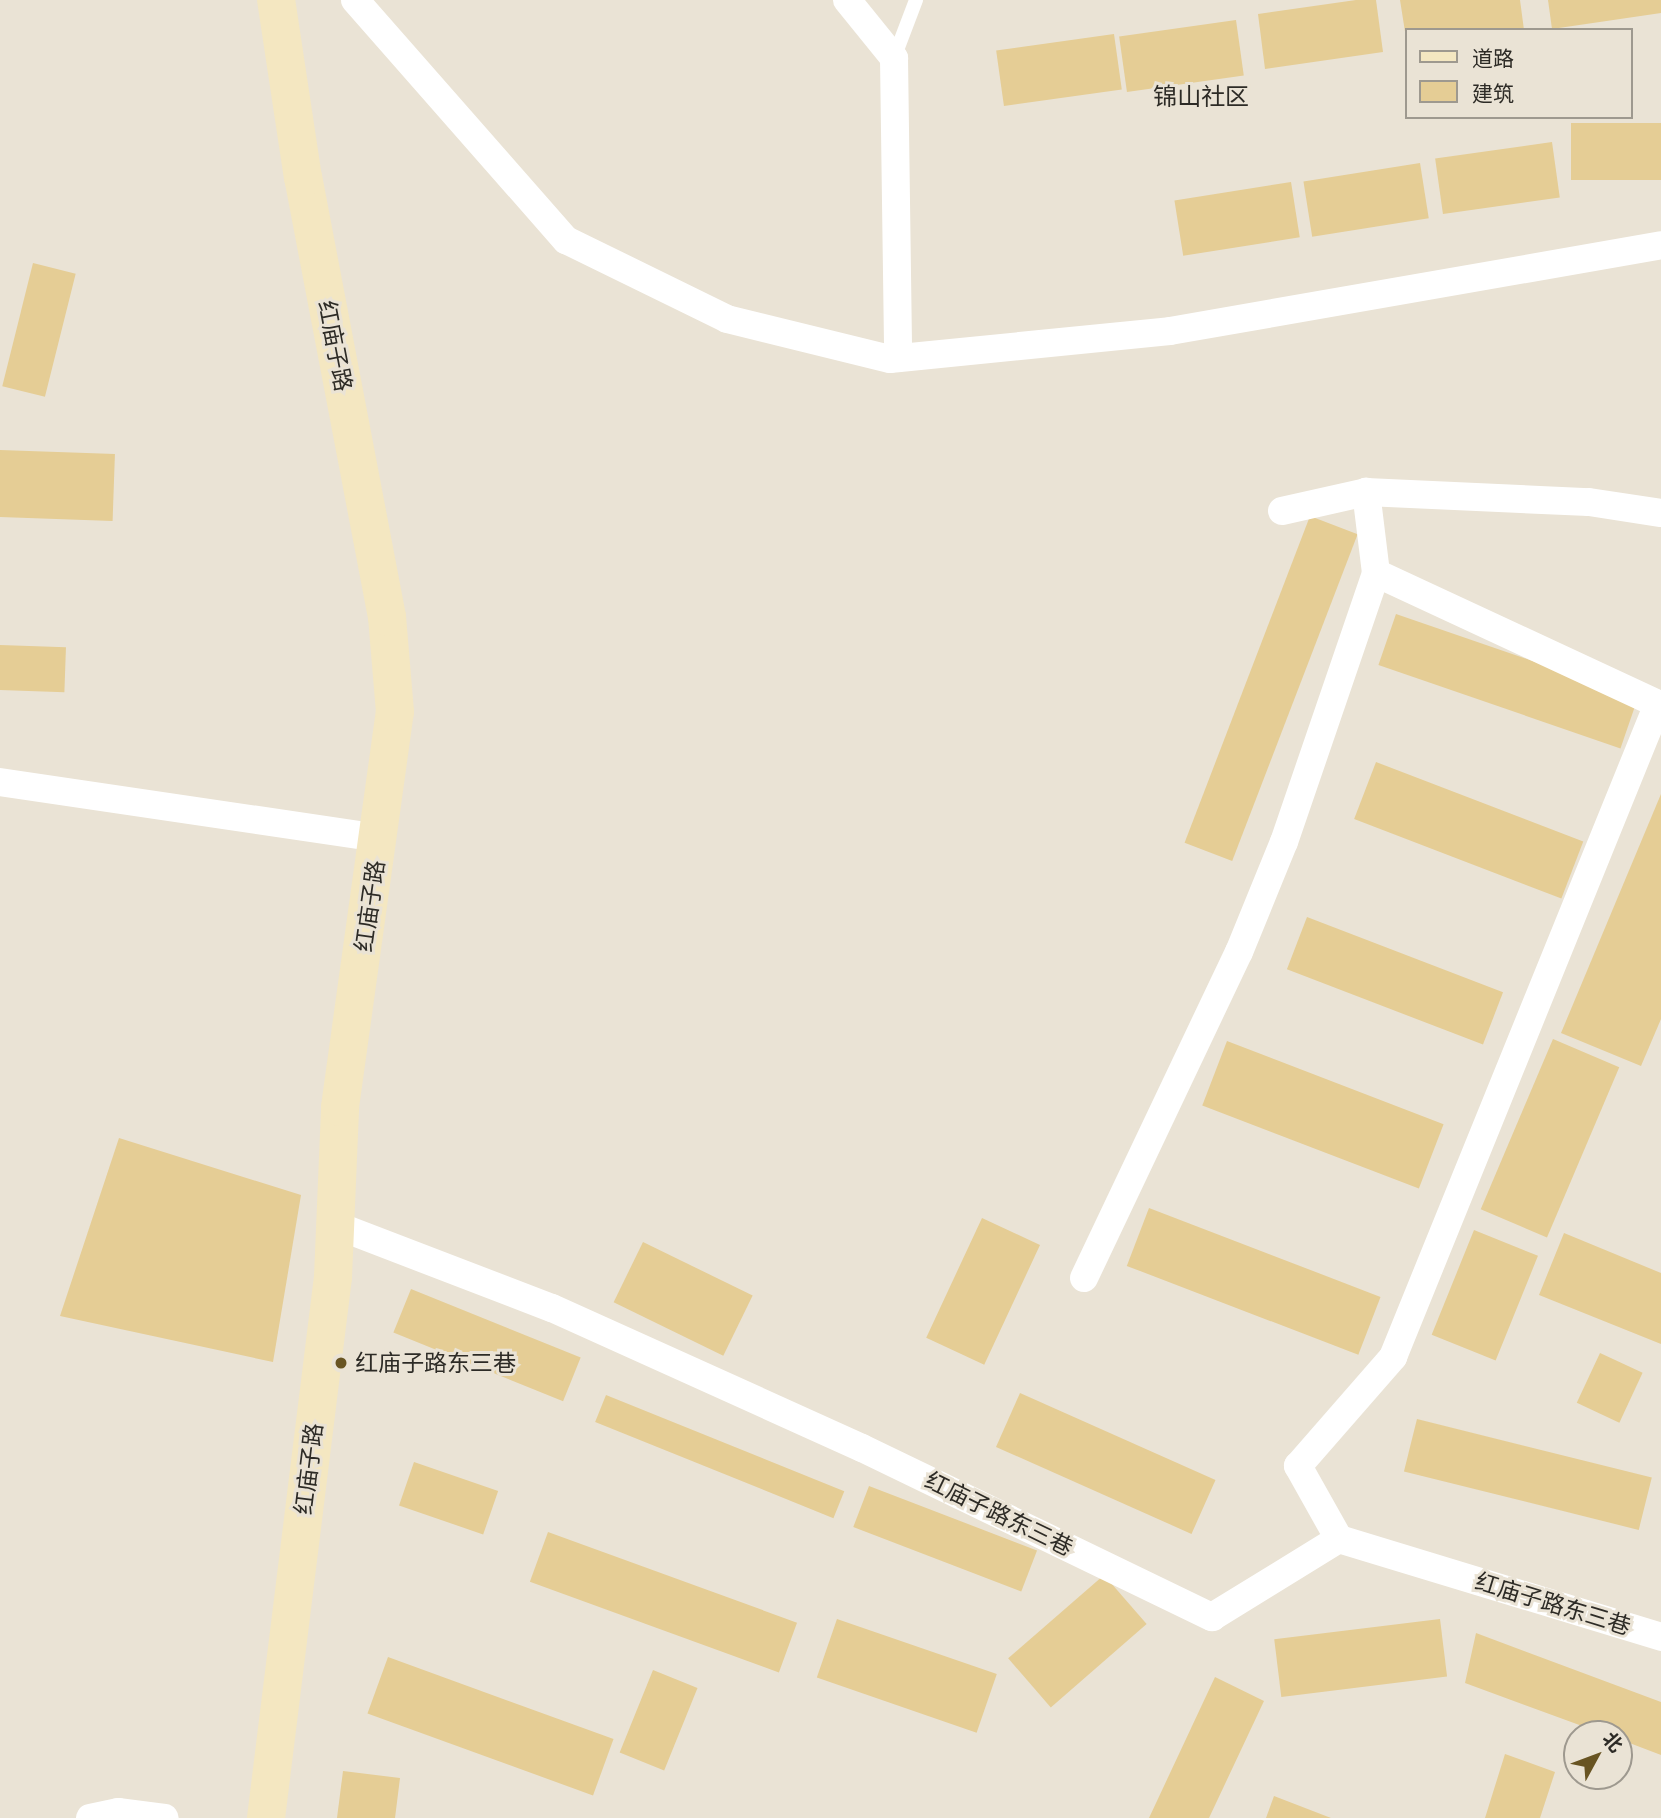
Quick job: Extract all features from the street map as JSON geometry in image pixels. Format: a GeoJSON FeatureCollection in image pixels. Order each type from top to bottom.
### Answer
{"type":"FeatureCollection","features":[{"type":"Feature","properties":{"kind":"street","name":"红庙子路"},"geometry":{"type":"LineString","coordinates":[[266,1818],[338,1226],[341,1107],[380,838],[395,712],[387,617],[303,178],[276,0]]}},
{"type":"Feature","properties":{"kind":"street"},"geometry":{"type":"LineString","coordinates":[[355,0],[566,240],[727,319],[898,358],[1170,331],[1661,246]]}},
{"type":"Feature","properties":{"kind":"street"},"geometry":{"type":"LineString","coordinates":[[847,0],[894,58],[898,358]]}},
{"type":"Feature","properties":{"kind":"street"},"geometry":{"type":"LineString","coordinates":[[1282,511],[1366,492],[1589,502],[1661,513]]}},
{"type":"Feature","properties":{"kind":"street"},"geometry":{"type":"LineString","coordinates":[[1084,1278],[1259,903],[1376,573],[1366,492]]}},
{"type":"Feature","properties":{"kind":"street"},"geometry":{"type":"LineString","coordinates":[[1339,1539],[1298,1466],[1393,1357],[1658,704],[1376,573]]}},
{"type":"Feature","properties":{"kind":"street"},"geometry":{"type":"LineString","coordinates":[[0,782],[380,838]]}},
{"type":"Feature","properties":{"kind":"street","name":"红庙子路东三巷"},"geometry":{"type":"LineString","coordinates":[[338,1226],[552,1308],[862,1448],[1213,1617],[1339,1539],[1661,1637]]}},
{"type":"Feature","properties":{"kind":"street"},"geometry":{"type":"LineString","coordinates":[[90,1818],[118,1811],[165,1818]]}},
{"type":"Feature","properties":{"kind":"lane"},"geometry":{"type":"LineString","coordinates":[[894,58],[916,0]]}},
{"type":"Feature","properties":{"kind":"building"},"geometry":{"type":"Polygon","coordinates":[[[1356,0],[1376,0],[1383,52],[1265,69],[1258,14],[1356,0]]]}},
{"type":"Feature","properties":{"kind":"building"},"geometry":{"type":"Polygon","coordinates":[[[1400,0],[1520,0],[1524,28],[1406,28],[1406,38],[1400,0]]]}},
{"type":"Feature","properties":{"kind":"building"},"geometry":{"type":"Polygon","coordinates":[[[1548,0],[1661,0],[1661,13],[1552,28],[1548,0]]]}},
{"type":"Feature","properties":{"kind":"building"},"geometry":{"type":"Polygon","coordinates":[[[1236,20],[1244,75],[1127,92],[1119,36],[1236,20]]]}},
{"type":"Feature","properties":{"kind":"building"},"geometry":{"type":"Polygon","coordinates":[[[1114,34],[1122,89],[1004,106],[996,51],[1114,34]]]}},
{"type":"Feature","properties":{"kind":"building"},"geometry":{"type":"Polygon","coordinates":[[[1571,123],[1661,123],[1661,180],[1571,180],[1571,123]]]}},
{"type":"Feature","properties":{"kind":"building"},"geometry":{"type":"Polygon","coordinates":[[[1552,142],[1560,197],[1443,214],[1435,158],[1552,142]]]}},
{"type":"Feature","properties":{"kind":"building"},"geometry":{"type":"Polygon","coordinates":[[[1420,163],[1429,218],[1312,237],[1303,181],[1420,163]]]}},
{"type":"Feature","properties":{"kind":"building"},"geometry":{"type":"Polygon","coordinates":[[[1291,182],[1300,237],[1183,256],[1174,200],[1291,182]]]}},
{"type":"Feature","properties":{"kind":"building"},"geometry":{"type":"Polygon","coordinates":[[[33,263],[76,274],[45,397],[2,386],[33,263]]]}},
{"type":"Feature","properties":{"kind":"building"},"geometry":{"type":"Polygon","coordinates":[[[0,450],[115,454],[113,521],[0,517],[0,450]]]}},
{"type":"Feature","properties":{"kind":"building"},"geometry":{"type":"Polygon","coordinates":[[[1310,516],[1358,534],[1232,861],[1185,843],[1310,516]]]}},
{"type":"Feature","properties":{"kind":"building"},"geometry":{"type":"Polygon","coordinates":[[[1396,614],[1638,697],[1620,748],[1378,665],[1396,614]]]}},
{"type":"Feature","properties":{"kind":"building"},"geometry":{"type":"Polygon","coordinates":[[[0,645],[66,647],[64,692],[0,690],[0,645]]]}},
{"type":"Feature","properties":{"kind":"building"},"geometry":{"type":"Polygon","coordinates":[[[1376,762],[1583,842],[1561,899],[1354,819],[1376,762]]]}},
{"type":"Feature","properties":{"kind":"building"},"geometry":{"type":"Polygon","coordinates":[[[1661,794],[1661,1019],[1641,1066],[1561,1033],[1661,794]]]}},
{"type":"Feature","properties":{"kind":"building"},"geometry":{"type":"Polygon","coordinates":[[[1307,917],[1503,992],[1483,1045],[1287,969],[1307,917]]]}},
{"type":"Feature","properties":{"kind":"building"},"geometry":{"type":"Polygon","coordinates":[[[1553,1039],[1619,1067],[1547,1237],[1481,1209],[1553,1039]]]}},
{"type":"Feature","properties":{"kind":"building"},"geometry":{"type":"Polygon","coordinates":[[[1227,1041],[1444,1124],[1419,1189],[1202,1105],[1227,1041]]]}},
{"type":"Feature","properties":{"kind":"building"},"geometry":{"type":"Polygon","coordinates":[[[119,1138],[301,1195],[273,1362],[60,1316],[119,1138]]]}},
{"type":"Feature","properties":{"kind":"building"},"geometry":{"type":"Polygon","coordinates":[[[1149,1208],[1381,1297],[1358,1355],[1127,1266],[1149,1208]]]}},
{"type":"Feature","properties":{"kind":"building"},"geometry":{"type":"Polygon","coordinates":[[[982,1218],[1040,1245],[984,1365],[926,1338],[982,1218]]]}},
{"type":"Feature","properties":{"kind":"building"},"geometry":{"type":"Polygon","coordinates":[[[1474,1230],[1538,1256],[1496,1361],[1432,1335],[1474,1230]]]}},
{"type":"Feature","properties":{"kind":"building"},"geometry":{"type":"Polygon","coordinates":[[[1564,1233],[1661,1273],[1661,1344],[1539,1295],[1564,1233]]]}},
{"type":"Feature","properties":{"kind":"building"},"geometry":{"type":"Polygon","coordinates":[[[643,1242],[753,1295],[723,1356],[614,1302],[643,1242]]]}},
{"type":"Feature","properties":{"kind":"building"},"geometry":{"type":"Polygon","coordinates":[[[411,1289],[581,1358],[563,1401],[393,1333],[411,1289]]]}},
{"type":"Feature","properties":{"kind":"building"},"geometry":{"type":"Polygon","coordinates":[[[1600,1353],[1643,1373],[1619,1423],[1577,1403],[1600,1353]]]}},
{"type":"Feature","properties":{"kind":"building"},"geometry":{"type":"Polygon","coordinates":[[[1020,1393],[1215,1480],[1192,1534],[996,1447],[1020,1393]]]}},
{"type":"Feature","properties":{"kind":"building"},"geometry":{"type":"Polygon","coordinates":[[[606,1395],[844,1491],[833,1518],[595,1422],[606,1395]]]}},
{"type":"Feature","properties":{"kind":"building"},"geometry":{"type":"Polygon","coordinates":[[[1417,1419],[1652,1478],[1639,1530],[1404,1471],[1417,1419]]]}},
{"type":"Feature","properties":{"kind":"building"},"geometry":{"type":"Polygon","coordinates":[[[414,1462],[498,1491],[483,1534],[399,1505],[414,1462]]]}},
{"type":"Feature","properties":{"kind":"building"},"geometry":{"type":"Polygon","coordinates":[[[869,1486],[1037,1551],[1021,1592],[853,1527],[869,1486]]]}},
{"type":"Feature","properties":{"kind":"building"},"geometry":{"type":"Polygon","coordinates":[[[548,1532],[797,1623],[779,1672],[530,1582],[548,1532]]]}},
{"type":"Feature","properties":{"kind":"building"},"geometry":{"type":"Polygon","coordinates":[[[1104,1575],[1147,1624],[1051,1707],[1008,1658],[1104,1575]]]}},
{"type":"Feature","properties":{"kind":"building"},"geometry":{"type":"Polygon","coordinates":[[[837,1619],[997,1674],[977,1733],[817,1678],[837,1619]]]}},
{"type":"Feature","properties":{"kind":"building"},"geometry":{"type":"Polygon","coordinates":[[[1440,1619],[1447,1677],[1281,1697],[1274,1639],[1440,1619]]]}},
{"type":"Feature","properties":{"kind":"building"},"geometry":{"type":"Polygon","coordinates":[[[1476,1633],[1661,1702],[1661,1755],[1633,1744],[1633,1720],[1566,1720],[1465,1683],[1476,1633]]]}},
{"type":"Feature","properties":{"kind":"building"},"geometry":{"type":"Polygon","coordinates":[[[388,1657],[614,1739],[593,1795],[367,1713],[388,1657]]]}},
{"type":"Feature","properties":{"kind":"building"},"geometry":{"type":"Polygon","coordinates":[[[653,1670],[698,1688],[664,1771],[620,1753],[653,1670]]]}},
{"type":"Feature","properties":{"kind":"building"},"geometry":{"type":"Polygon","coordinates":[[[1215,1677],[1264,1701],[1209,1818],[1149,1818],[1215,1677]]]}},
{"type":"Feature","properties":{"kind":"building"},"geometry":{"type":"Polygon","coordinates":[[[1505,1754],[1555,1772],[1540,1818],[1485,1818],[1505,1754]]]}},
{"type":"Feature","properties":{"kind":"building"},"geometry":{"type":"Polygon","coordinates":[[[343,1771],[400,1778],[395,1818],[337,1818],[343,1771]]]}},
{"type":"Feature","properties":{"kind":"building"},"geometry":{"type":"Polygon","coordinates":[[[1274,1796],[1331,1818],[1266,1818],[1274,1796]]]}},
{"type":"Feature","properties":{"kind":"place","name":"红庙子路东三巷"},"geometry":{"type":"Point","coordinates":[341,1363]}},
{"type":"Feature","properties":{"kind":"district","name":"锦山社区"},"geometry":{"type":"Point","coordinates":[1201,97]}}]}
